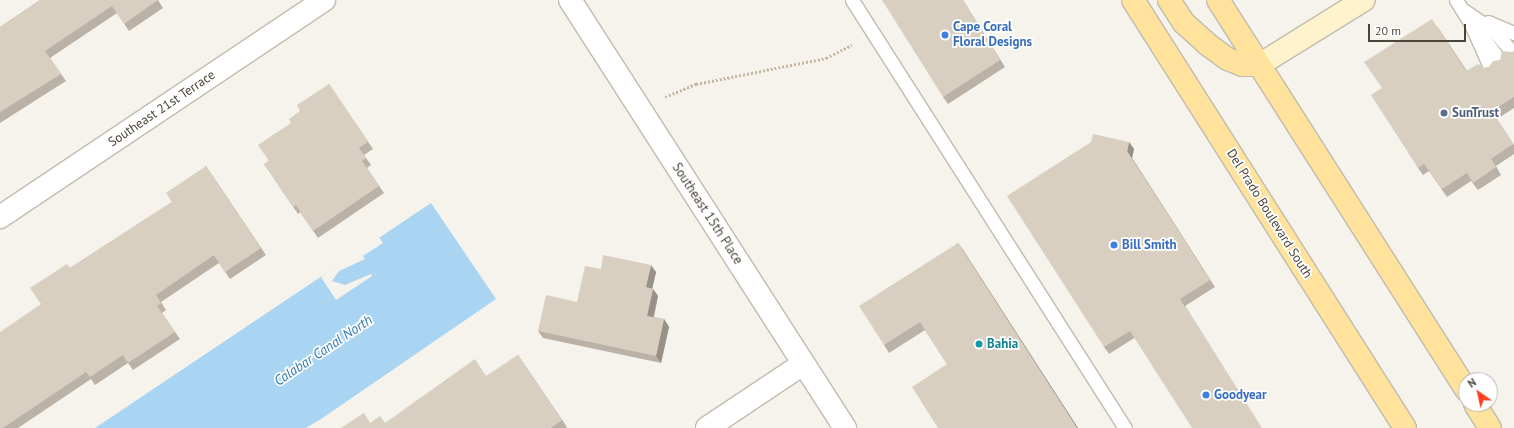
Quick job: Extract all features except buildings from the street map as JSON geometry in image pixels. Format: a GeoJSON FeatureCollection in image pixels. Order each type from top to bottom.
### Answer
{"type":"FeatureCollection","features":[{"type":"Feature","properties":{"kind":"main road","name":"Del Prado Boulevard South"},"geometry":{"type":"LineString","coordinates":[[1133,0],[1405,428]]}},
{"type":"Feature","properties":{"kind":"main road"},"geometry":{"type":"LineString","coordinates":[[1169,0],[1184,23],[1207,44],[1228,59],[1243,65],[1259,65]]}},
{"type":"Feature","properties":{"kind":"main road"},"geometry":{"type":"LineString","coordinates":[[1218,0],[1458,377]]}},
{"type":"Feature","properties":{"kind":"main road"},"geometry":{"type":"LineString","coordinates":[[1480,412],[1490,428]]}},
{"type":"Feature","properties":{"kind":"street","name":"Southeast 21st Terrace"},"geometry":{"type":"LineString","coordinates":[[0,217],[324,0]]}},
{"type":"Feature","properties":{"kind":"street","name":"Southeast 15th Place"},"geometry":{"type":"LineString","coordinates":[[570,0],[845,428]]}},
{"type":"Feature","properties":{"kind":"street"},"geometry":{"type":"LineString","coordinates":[[1259,65],[1364,0]]}},
{"type":"Feature","properties":{"kind":"street"},"geometry":{"type":"LineString","coordinates":[[707,428],[803,364]]}},
{"type":"Feature","properties":{"kind":"lane"},"geometry":{"type":"LineString","coordinates":[[852,0],[1125,428]]}},
{"type":"Feature","properties":{"kind":"lane"},"geometry":{"type":"LineString","coordinates":[[1456,0],[1474,20],[1496,33],[1513,53]]}},
{"type":"Feature","properties":{"kind":"lane"},"geometry":{"type":"LineString","coordinates":[[1474,20],[1514,33]]}},
{"type":"Feature","properties":{"kind":"lane"},"geometry":{"type":"LineString","coordinates":[[1474,20],[1495,64]]}},
{"type":"Feature","properties":{"kind":"path"},"geometry":{"type":"LineString","coordinates":[[642,112],[686,87],[831,56],[872,31]]}},
{"type":"Feature","properties":{"kind":"water","name":"Calabar Canal North"},"geometry":{"type":"Polygon","coordinates":[[[431,203],[496,299],[321,419],[306,428],[95,428],[431,203]]]}},
{"type":"Feature","properties":{"kind":"pier"},"geometry":{"type":"Polygon","coordinates":[[[378,236],[383,243],[363,256],[365,259],[339,271],[332,281],[345,285],[371,274],[372,276],[336,300],[321,277],[378,236]]]}},
{"type":"Feature","properties":{"kind":"place","name":"Cape Coral Floral Designs"},"geometry":{"type":"Point","coordinates":[945,35]}},
{"type":"Feature","properties":{"kind":"place","name":"SunTrust"},"geometry":{"type":"Point","coordinates":[1444,113]}},
{"type":"Feature","properties":{"kind":"place","name":"Bill Smith"},"geometry":{"type":"Point","coordinates":[1114,245]}},
{"type":"Feature","properties":{"kind":"place","name":"Bahia"},"geometry":{"type":"Point","coordinates":[979,344]}},
{"type":"Feature","properties":{"kind":"place","name":"Goodyear"},"geometry":{"type":"Point","coordinates":[1206,395]}}]}
